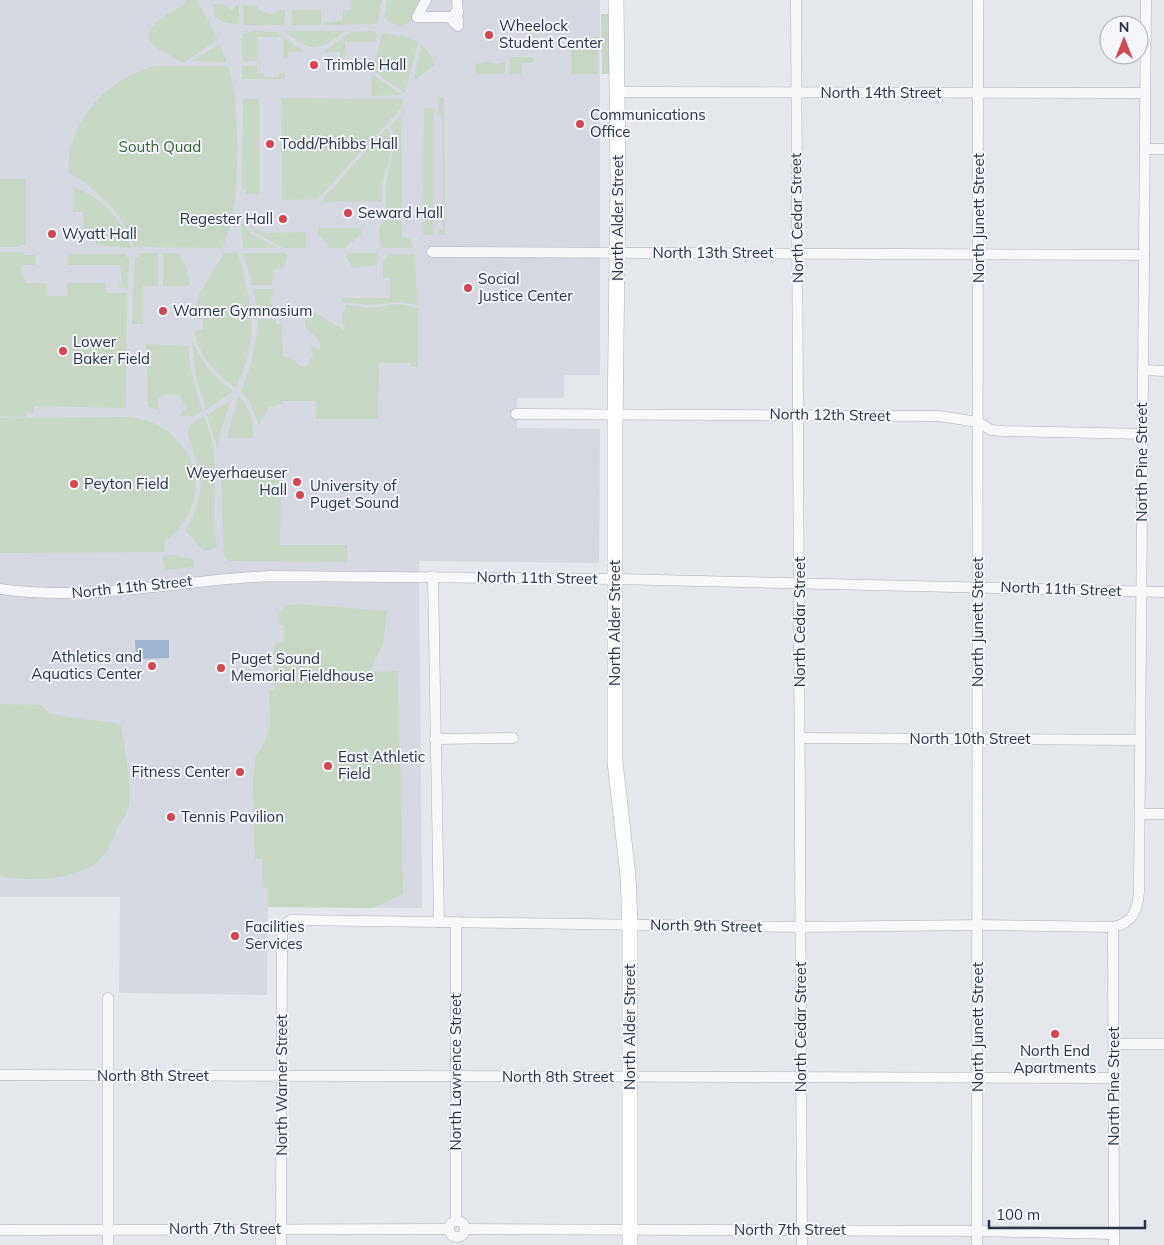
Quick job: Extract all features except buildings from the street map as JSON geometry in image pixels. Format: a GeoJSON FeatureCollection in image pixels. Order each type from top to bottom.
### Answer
{"type":"FeatureCollection","features":[{"type":"Feature","properties":{"kind":"street"},"geometry":{"type":"LineString","coordinates":[[426,0],[417,17],[449,17],[458,26],[458,19],[455,19],[455,12],[458,12],[457,0]]}},
{"type":"Feature","properties":{"kind":"street","name":"North Alder Street"},"geometry":{"type":"LineString","coordinates":[[616,0],[616,777],[627,867],[630,925],[630,1238]]}},
{"type":"Feature","properties":{"kind":"street","name":"North Cedar Street"},"geometry":{"type":"LineString","coordinates":[[796,0],[802,1245]]}},
{"type":"Feature","properties":{"kind":"street","name":"North Junett Street"},"geometry":{"type":"LineString","coordinates":[[977,1245],[978,0]]}},
{"type":"Feature","properties":{"kind":"street","name":"North Pine Street"},"geometry":{"type":"LineString","coordinates":[[1128,920],[1136,912],[1138,900],[1140,814],[1146,0]]}},
{"type":"Feature","properties":{"kind":"street","name":"North 14th Street"},"geometry":{"type":"LineString","coordinates":[[617,92],[1145,93]]}},
{"type":"Feature","properties":{"kind":"street"},"geometry":{"type":"LineString","coordinates":[[1145,149],[1164,149]]}},
{"type":"Feature","properties":{"kind":"street","name":"North 13th Street"},"geometry":{"type":"LineString","coordinates":[[432,252],[1144,255]]}},
{"type":"Feature","properties":{"kind":"street"},"geometry":{"type":"LineString","coordinates":[[1143,370],[1164,371]]}},
{"type":"Feature","properties":{"kind":"street","name":"North 12th Street"},"geometry":{"type":"LineString","coordinates":[[516,414],[939,416],[978,422],[991,430],[1142,434]]}},
{"type":"Feature","properties":{"kind":"street"},"geometry":{"type":"LineString","coordinates":[[434,576],[438,922]]}},
{"type":"Feature","properties":{"kind":"street","name":"North 11th Street"},"geometry":{"type":"LineString","coordinates":[[0,590],[85,594],[251,577],[434,576],[978,586],[1164,592]]}},
{"type":"Feature","properties":{"kind":"street"},"geometry":{"type":"LineString","coordinates":[[436,738],[513,738]]}},
{"type":"Feature","properties":{"kind":"street","name":"North 10th Street"},"geometry":{"type":"LineString","coordinates":[[800,738],[1140,740]]}},
{"type":"Feature","properties":{"kind":"street"},"geometry":{"type":"LineString","coordinates":[[1140,814],[1164,814]]}},
{"type":"Feature","properties":{"kind":"street","name":"North 9th Street"},"geometry":{"type":"LineString","coordinates":[[283,926],[296,919],[801,927],[978,925],[1113,927],[1128,920]]}},
{"type":"Feature","properties":{"kind":"street","name":"North Lawrence Street"},"geometry":{"type":"LineString","coordinates":[[454,1233],[456,922]]}},
{"type":"Feature","properties":{"kind":"street","name":"North Warner Street"},"geometry":{"type":"LineString","coordinates":[[281,1245],[283,926]]}},
{"type":"Feature","properties":{"kind":"street","name":"North Pine Street"},"geometry":{"type":"LineString","coordinates":[[1113,927],[1115,1044],[1114,1245]]}},
{"type":"Feature","properties":{"kind":"street"},"geometry":{"type":"LineString","coordinates":[[108,998],[108,1245]]}},
{"type":"Feature","properties":{"kind":"street"},"geometry":{"type":"LineString","coordinates":[[1115,1044],[1164,1044]]}},
{"type":"Feature","properties":{"kind":"street","name":"North 8th Street"},"geometry":{"type":"LineString","coordinates":[[0,1075],[1115,1078]]}},
{"type":"Feature","properties":{"kind":"street","name":"North 7th Street"},"geometry":{"type":"LineString","coordinates":[[0,1230],[282,1229],[454,1233],[461,1222],[465,1229],[630,1238],[802,1230],[1114,1234]]}},
{"type":"Feature","properties":{"kind":"shaded area","name":"University of Puget Sound"},"geometry":{"type":"Polygon","coordinates":[[[0,0],[600,0],[600,375],[564,375],[564,398],[517,398],[517,428],[600,429],[599,563],[419,561],[422,908],[268,907],[267,995],[119,993],[120,897],[0,897],[0,0]]]}},
{"type":"Feature","properties":{"kind":"green space"},"geometry":{"type":"Polygon","coordinates":[[[185,0],[197,0],[218,39],[185,62],[182,62],[154,45],[150,38],[150,32],[160,20],[184,5],[185,0]]]}},
{"type":"Feature","properties":{"kind":"green space"},"geometry":{"type":"Polygon","coordinates":[[[351,0],[382,0],[377,24],[324,25],[324,23],[343,20],[343,10],[351,10],[351,0]]]}},
{"type":"Feature","properties":{"kind":"green space"},"geometry":{"type":"Polygon","coordinates":[[[387,0],[426,0],[414,18],[403,25],[397,25],[384,17],[387,0]]]}},
{"type":"Feature","properties":{"kind":"green space"},"geometry":{"type":"Polygon","coordinates":[[[213,4],[223,4],[232,10],[239,4],[239,25],[224,22],[214,16],[213,4]]]}},
{"type":"Feature","properties":{"kind":"green space"},"geometry":{"type":"Polygon","coordinates":[[[243,4],[247,6],[256,5],[265,13],[270,14],[278,10],[285,10],[285,25],[243,25],[243,4]]]}},
{"type":"Feature","properties":{"kind":"green space"},"geometry":{"type":"Polygon","coordinates":[[[292,10],[321,10],[321,25],[292,25],[292,10]]]}},
{"type":"Feature","properties":{"kind":"green space"},"geometry":{"type":"Polygon","coordinates":[[[601,14],[609,14],[609,74],[602,74],[601,14]]]}},
{"type":"Feature","properties":{"kind":"green space"},"geometry":{"type":"Polygon","coordinates":[[[252,31],[277,32],[304,52],[288,52],[288,58],[283,58],[283,37],[257,37],[257,60],[242,62],[242,35],[252,31]]]}},
{"type":"Feature","properties":{"kind":"green space"},"geometry":{"type":"Polygon","coordinates":[[[284,31],[345,31],[328,43],[315,47],[302,43],[284,31]]]}},
{"type":"Feature","properties":{"kind":"green space"},"geometry":{"type":"Polygon","coordinates":[[[371,31],[377,33],[376,42],[345,42],[345,58],[340,58],[340,52],[324,52],[350,32],[371,31]]]}},
{"type":"Feature","properties":{"kind":"green space"},"geometry":{"type":"Polygon","coordinates":[[[382,33],[407,37],[418,42],[405,93],[375,72],[375,61],[382,33]]]}},
{"type":"Feature","properties":{"kind":"green space"},"geometry":{"type":"Polygon","coordinates":[[[594,36],[598,38],[598,74],[571,74],[571,46],[593,46],[594,36]]]}},
{"type":"Feature","properties":{"kind":"green space"},"geometry":{"type":"Polygon","coordinates":[[[220,44],[227,62],[191,61],[220,44]]]}},
{"type":"Feature","properties":{"kind":"green space"},"geometry":{"type":"Polygon","coordinates":[[[421,44],[431,56],[434,65],[417,79],[414,78],[421,44]]]}},
{"type":"Feature","properties":{"kind":"green space"},"geometry":{"type":"Polygon","coordinates":[[[511,57],[534,57],[534,63],[522,63],[521,74],[509,74],[511,57]]]}},
{"type":"Feature","properties":{"kind":"green space"},"geometry":{"type":"Polygon","coordinates":[[[487,62],[498,64],[505,62],[505,74],[479,74],[475,72],[475,64],[487,62]]]}},
{"type":"Feature","properties":{"kind":"green space","name":"South Quad"},"geometry":{"type":"Polygon","coordinates":[[[156,66],[229,66],[236,108],[238,158],[234,209],[222,248],[135,247],[127,229],[109,205],[86,183],[69,173],[70,154],[74,137],[82,120],[93,104],[122,80],[139,71],[156,66]]]}},
{"type":"Feature","properties":{"kind":"green space"},"geometry":{"type":"Polygon","coordinates":[[[242,66],[257,66],[257,73],[264,73],[264,77],[279,77],[279,73],[285,73],[285,79],[242,79],[242,66]]]}},
{"type":"Feature","properties":{"kind":"green space"},"geometry":{"type":"Polygon","coordinates":[[[371,76],[375,76],[402,95],[372,96],[371,76]]]}},
{"type":"Feature","properties":{"kind":"green space"},"geometry":{"type":"Polygon","coordinates":[[[439,97],[444,97],[445,235],[439,235],[439,229],[443,229],[442,117],[439,116],[439,97]]]}},
{"type":"Feature","properties":{"kind":"green space"},"geometry":{"type":"Polygon","coordinates":[[[281,98],[404,99],[400,109],[318,199],[282,200],[281,98]]]}},
{"type":"Feature","properties":{"kind":"green space"},"geometry":{"type":"Polygon","coordinates":[[[243,99],[259,99],[259,194],[246,194],[246,189],[242,189],[243,99]]]}},
{"type":"Feature","properties":{"kind":"green space"},"geometry":{"type":"Polygon","coordinates":[[[424,108],[433,108],[433,235],[423,235],[424,108]]]}},
{"type":"Feature","properties":{"kind":"green space"},"geometry":{"type":"Polygon","coordinates":[[[401,115],[402,237],[410,239],[413,248],[382,248],[379,241],[379,228],[385,219],[386,183],[396,137],[390,126],[401,115]]]}},
{"type":"Feature","properties":{"kind":"green space"},"geometry":{"type":"Polygon","coordinates":[[[386,128],[392,139],[392,146],[382,184],[382,202],[343,201],[319,204],[386,128]]]}},
{"type":"Feature","properties":{"kind":"green space"},"geometry":{"type":"Polygon","coordinates":[[[0,179],[26,179],[26,245],[20,245],[20,247],[0,247],[0,179]]]}},
{"type":"Feature","properties":{"kind":"green space"},"geometry":{"type":"Polygon","coordinates":[[[73,188],[92,196],[110,210],[123,228],[131,248],[96,245],[96,231],[83,231],[83,212],[73,212],[73,188]]]}},
{"type":"Feature","properties":{"kind":"green space"},"geometry":{"type":"Polygon","coordinates":[[[244,220],[253,229],[267,233],[306,232],[306,248],[283,248],[254,232],[244,220]]]}},
{"type":"Feature","properties":{"kind":"green space"},"geometry":{"type":"Polygon","coordinates":[[[241,221],[251,234],[278,248],[243,248],[241,221]]]}},
{"type":"Feature","properties":{"kind":"green space"},"geometry":{"type":"Polygon","coordinates":[[[318,228],[361,228],[361,234],[345,248],[328,248],[328,243],[318,234],[318,228]]]}},
{"type":"Feature","properties":{"kind":"green space","name":"Lower Baker Field"},"geometry":{"type":"Polygon","coordinates":[[[0,252],[24,252],[24,255],[35,255],[35,265],[21,265],[22,276],[24,276],[25,283],[47,283],[47,296],[67,296],[67,283],[105,283],[106,293],[127,293],[126,408],[34,406],[34,413],[26,413],[26,417],[0,416],[0,252]]]}},
{"type":"Feature","properties":{"kind":"green space"},"geometry":{"type":"Polygon","coordinates":[[[140,253],[158,253],[158,286],[143,286],[143,324],[132,324],[135,257],[139,257],[140,253]]]}},
{"type":"Feature","properties":{"kind":"green space"},"geometry":{"type":"Polygon","coordinates":[[[163,253],[179,253],[187,269],[190,286],[163,286],[163,253]]]}},
{"type":"Feature","properties":{"kind":"green space"},"geometry":{"type":"Polygon","coordinates":[[[224,253],[238,253],[250,305],[251,336],[244,369],[236,388],[209,364],[200,348],[195,331],[203,329],[202,313],[195,312],[200,292],[224,253]]]}},
{"type":"Feature","properties":{"kind":"green space"},"geometry":{"type":"Polygon","coordinates":[[[244,253],[284,253],[288,256],[283,268],[273,270],[272,285],[252,285],[244,253]]]}},
{"type":"Feature","properties":{"kind":"green space"},"geometry":{"type":"Polygon","coordinates":[[[348,253],[377,253],[377,265],[353,268],[346,257],[348,253]]]}},
{"type":"Feature","properties":{"kind":"green space"},"geometry":{"type":"Polygon","coordinates":[[[68,254],[126,254],[126,257],[129,257],[128,288],[120,288],[119,283],[122,283],[120,265],[68,265],[68,254]]]}},
{"type":"Feature","properties":{"kind":"green space"},"geometry":{"type":"Polygon","coordinates":[[[389,254],[415,254],[417,305],[401,302],[369,305],[342,302],[343,298],[390,298],[390,278],[383,278],[383,262],[389,254]]]}},
{"type":"Feature","properties":{"kind":"green space"},"geometry":{"type":"Polygon","coordinates":[[[254,289],[273,289],[271,301],[274,314],[258,315],[254,289]]]}},
{"type":"Feature","properties":{"kind":"green space"},"geometry":{"type":"Polygon","coordinates":[[[398,304],[418,308],[418,367],[410,366],[410,363],[379,363],[378,419],[316,419],[316,401],[282,401],[282,404],[269,407],[259,425],[249,400],[241,392],[253,356],[258,319],[276,319],[276,324],[282,324],[283,356],[293,359],[301,367],[311,365],[308,362],[313,356],[311,347],[320,349],[320,342],[305,326],[305,311],[312,311],[344,330],[345,326],[342,323],[342,315],[346,305],[372,308],[398,304]]]}},
{"type":"Feature","properties":{"kind":"green space"},"geometry":{"type":"Polygon","coordinates":[[[192,340],[209,369],[233,391],[206,410],[196,378],[192,340]]]}},
{"type":"Feature","properties":{"kind":"green space"},"geometry":{"type":"Polygon","coordinates":[[[146,344],[188,346],[191,371],[202,411],[194,416],[179,416],[187,407],[179,395],[162,394],[158,400],[159,411],[148,406],[146,344]]]}},
{"type":"Feature","properties":{"kind":"green space"},"geometry":{"type":"Polygon","coordinates":[[[238,396],[246,405],[250,415],[253,438],[227,438],[238,396]]]}},
{"type":"Feature","properties":{"kind":"green space"},"geometry":{"type":"Polygon","coordinates":[[[231,400],[220,434],[218,450],[207,415],[231,400]]]}},
{"type":"Feature","properties":{"kind":"green space"},"geometry":{"type":"Polygon","coordinates":[[[204,416],[210,432],[215,465],[215,532],[217,548],[204,551],[185,530],[195,511],[200,491],[199,469],[191,449],[193,447],[188,432],[190,425],[204,416]]]}},
{"type":"Feature","properties":{"kind":"green space","name":"Peyton Field"},"geometry":{"type":"Polygon","coordinates":[[[128,417],[151,422],[170,433],[184,448],[193,466],[196,485],[192,505],[182,524],[165,541],[165,552],[0,553],[0,418],[128,417]]]}},
{"type":"Feature","properties":{"kind":"green space"},"geometry":{"type":"Polygon","coordinates":[[[221,478],[281,480],[280,545],[347,545],[347,562],[229,561],[224,556],[221,478]]]}},
{"type":"Feature","properties":{"kind":"green space"},"geometry":{"type":"Polygon","coordinates":[[[171,555],[193,559],[194,567],[165,570],[163,557],[171,555]]]}},
{"type":"Feature","properties":{"kind":"green space","name":"East Athletic Field"},"geometry":{"type":"Polygon","coordinates":[[[301,604],[387,611],[383,645],[369,672],[398,671],[403,894],[373,908],[268,907],[268,888],[263,887],[262,859],[255,859],[253,779],[256,754],[262,748],[270,726],[269,690],[274,690],[274,645],[275,643],[284,642],[284,625],[280,625],[279,612],[287,605],[301,604]]]}},
{"type":"Feature","properties":{"kind":"green space"},"geometry":{"type":"Polygon","coordinates":[[[0,704],[42,705],[50,714],[121,724],[128,774],[129,804],[126,814],[106,852],[97,862],[85,869],[57,878],[27,879],[0,876],[0,704]]]}},
{"type":"Feature","properties":{"kind":"water"},"geometry":{"type":"Polygon","coordinates":[[[135,640],[169,640],[169,658],[136,659],[135,640]]]}},
{"type":"Feature","properties":{"kind":"place","name":"Wheelock Student Center"},"geometry":{"type":"Point","coordinates":[489,35]}},
{"type":"Feature","properties":{"kind":"place","name":"Trimble Hall"},"geometry":{"type":"Point","coordinates":[314,65]}},
{"type":"Feature","properties":{"kind":"place","name":"Communications Office"},"geometry":{"type":"Point","coordinates":[580,124]}},
{"type":"Feature","properties":{"kind":"place","name":"Todd/Phibbs Hall"},"geometry":{"type":"Point","coordinates":[270,144]}},
{"type":"Feature","properties":{"kind":"place","name":"Seward Hall"},"geometry":{"type":"Point","coordinates":[348,213]}},
{"type":"Feature","properties":{"kind":"place","name":"Regester Hall"},"geometry":{"type":"Point","coordinates":[283,219]}},
{"type":"Feature","properties":{"kind":"place","name":"Wyatt Hall"},"geometry":{"type":"Point","coordinates":[52,234]}},
{"type":"Feature","properties":{"kind":"place","name":"Social Justice Center"},"geometry":{"type":"Point","coordinates":[468,288]}},
{"type":"Feature","properties":{"kind":"place","name":"Warner Gymnasium"},"geometry":{"type":"Point","coordinates":[163,311]}},
{"type":"Feature","properties":{"kind":"place","name":"Lower Baker Field"},"geometry":{"type":"Point","coordinates":[63,351]}},
{"type":"Feature","properties":{"kind":"place","name":"Weyerhaeuser Hall"},"geometry":{"type":"Point","coordinates":[297,482]}},
{"type":"Feature","properties":{"kind":"place","name":"Peyton Field"},"geometry":{"type":"Point","coordinates":[74,484]}},
{"type":"Feature","properties":{"kind":"place","name":"University of Puget Sound"},"geometry":{"type":"Point","coordinates":[300,495]}},
{"type":"Feature","properties":{"kind":"place","name":"Athletics and Aquatics Center"},"geometry":{"type":"Point","coordinates":[152,666]}},
{"type":"Feature","properties":{"kind":"place","name":"Puget Sound Memorial Fieldhouse"},"geometry":{"type":"Point","coordinates":[221,668]}},
{"type":"Feature","properties":{"kind":"place","name":"East Athletic Field"},"geometry":{"type":"Point","coordinates":[328,766]}},
{"type":"Feature","properties":{"kind":"place","name":"Fitness Center"},"geometry":{"type":"Point","coordinates":[240,772]}},
{"type":"Feature","properties":{"kind":"place","name":"Tennis Pavilion"},"geometry":{"type":"Point","coordinates":[171,817]}},
{"type":"Feature","properties":{"kind":"place","name":"Facilities Services"},"geometry":{"type":"Point","coordinates":[235,936]}},
{"type":"Feature","properties":{"kind":"place","name":"North End Apartments"},"geometry":{"type":"Point","coordinates":[1055,1034]}}]}
